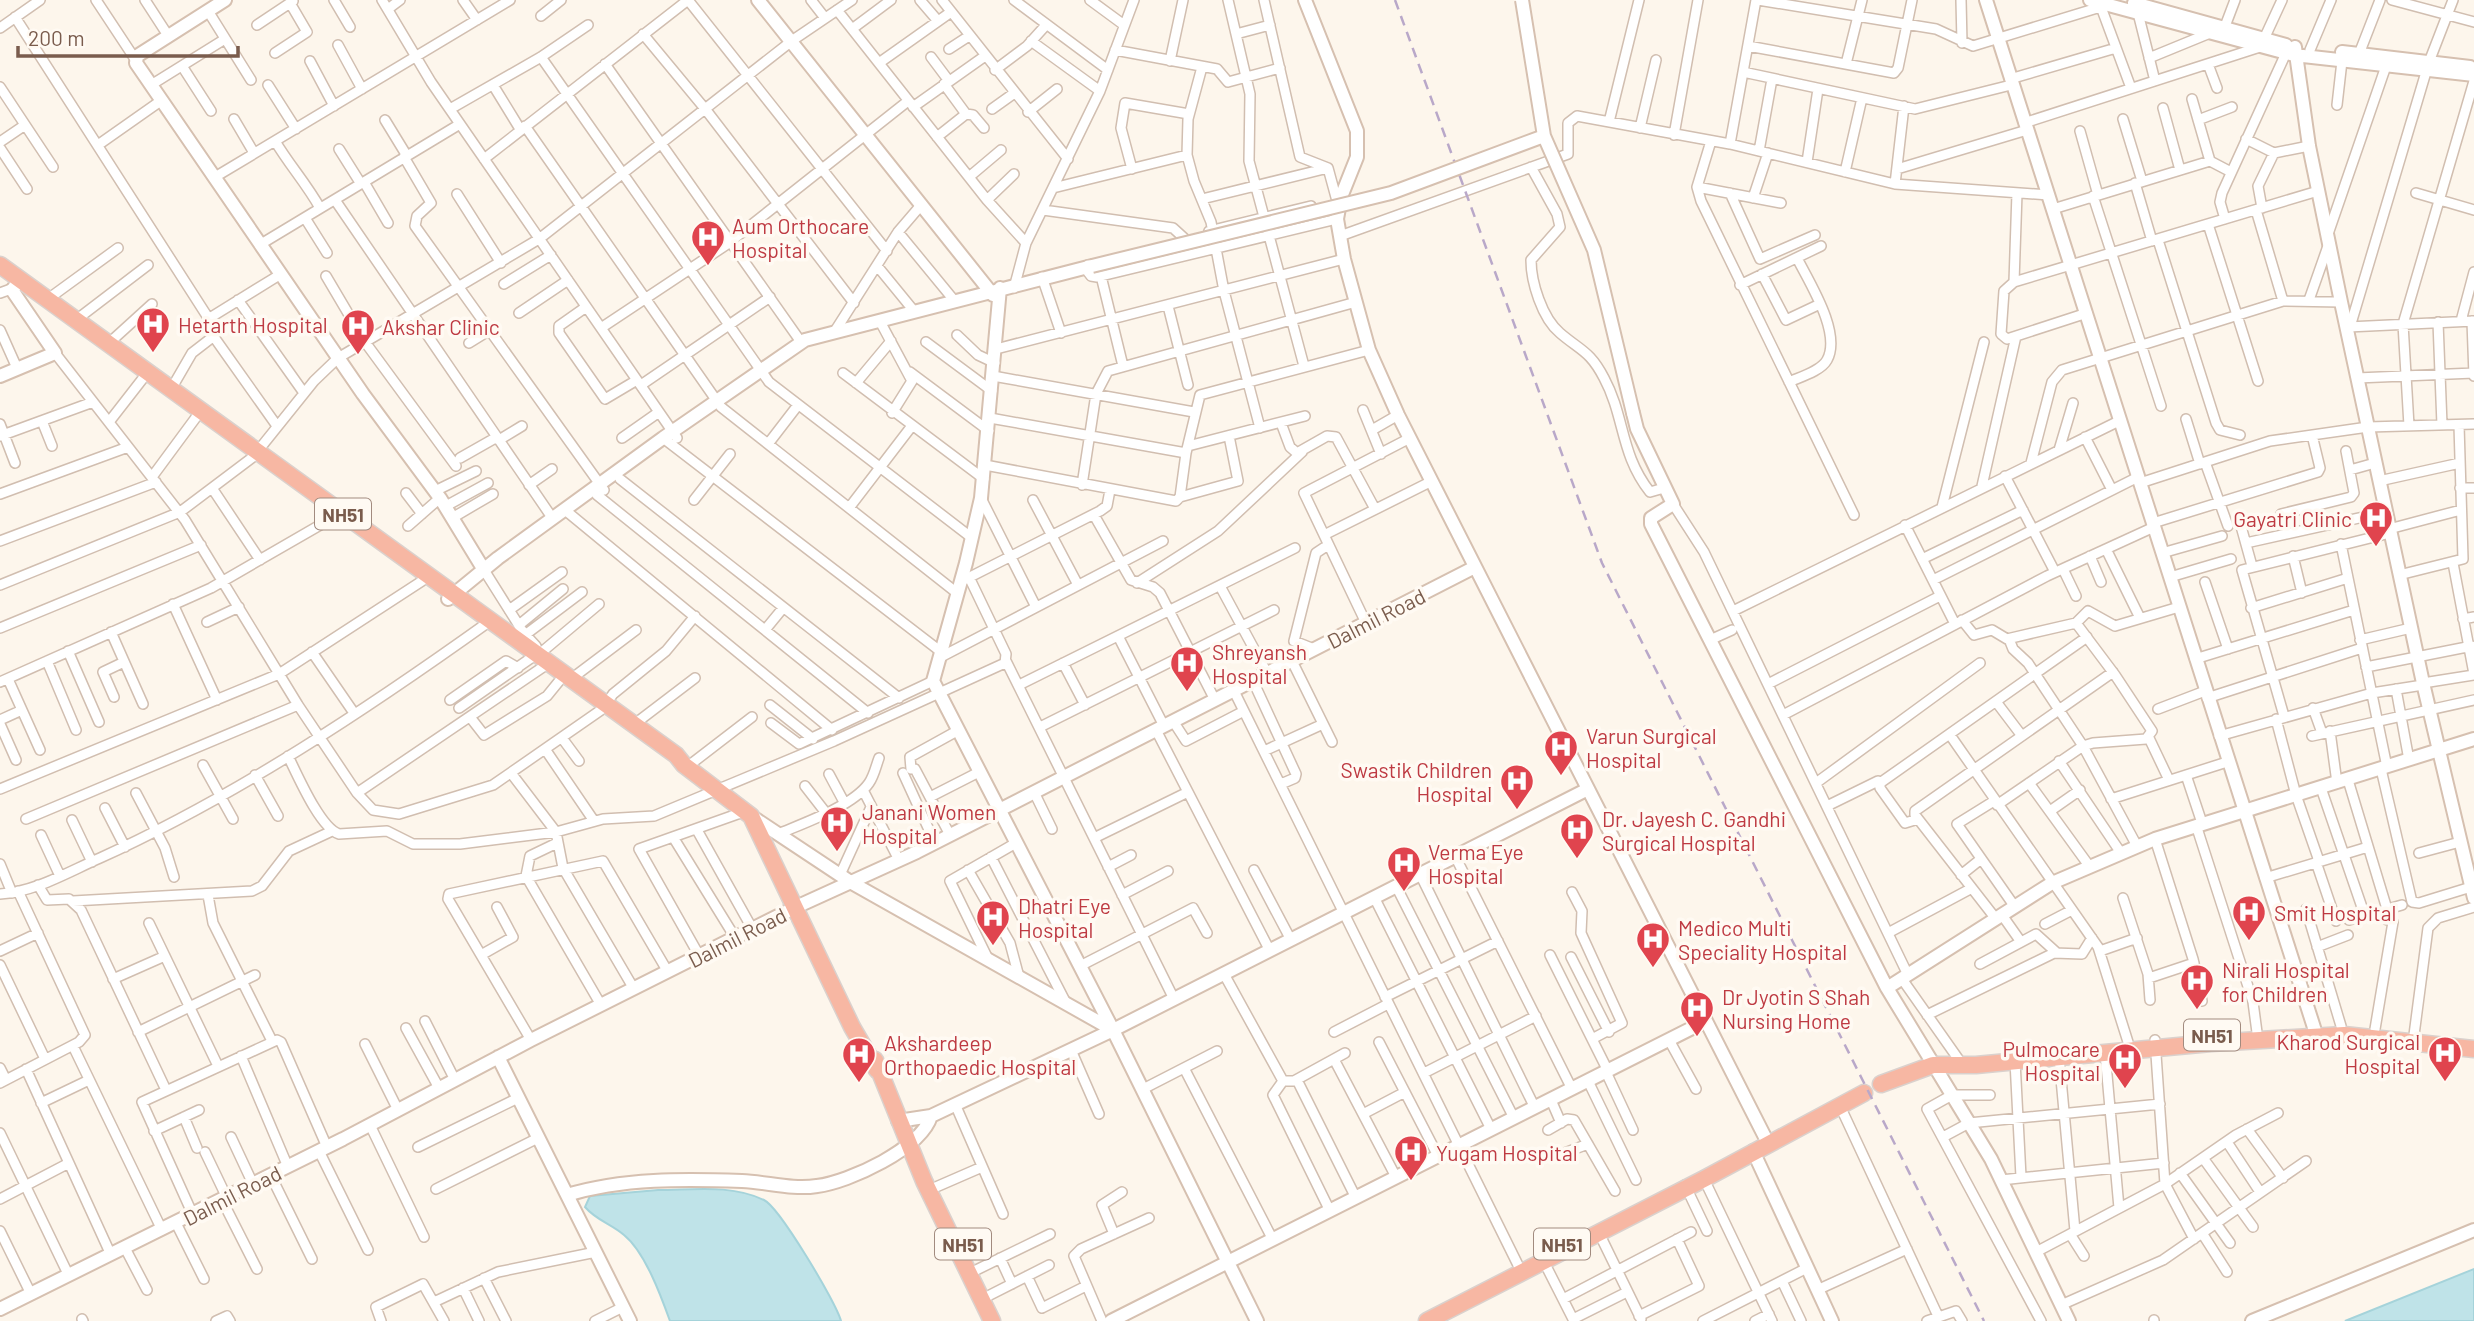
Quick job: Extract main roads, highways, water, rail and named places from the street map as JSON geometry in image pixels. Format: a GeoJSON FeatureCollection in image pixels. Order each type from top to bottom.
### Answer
{"type":"FeatureCollection","features":[{"type":"Feature","properties":{"kind":"highway","name":"NH51"},"geometry":{"type":"LineString","coordinates":[[0,265],[108,344],[197,416],[255,454],[334,517],[422,581],[451,597]]}},
{"type":"Feature","properties":{"kind":"highway","name":"NH51"},"geometry":{"type":"LineString","coordinates":[[0,274],[9,289],[169,392],[488,623],[534,660],[676,755],[686,766],[749,813],[877,1070],[922,1171],[937,1194],[992,1321]]}},
{"type":"Feature","properties":{"kind":"highway","name":"NH51"},"geometry":{"type":"LineString","coordinates":[[2316,1032],[2340,1026],[2474,1040]]}},
{"type":"Feature","properties":{"kind":"highway","name":"NH51"},"geometry":{"type":"LineString","coordinates":[[1955,1061],[1976,1065],[2105,1053],[2156,1044],[2316,1032],[2474,1049]]}},
{"type":"Feature","properties":{"kind":"highway","name":"NH51"},"geometry":{"type":"LineString","coordinates":[[1881,1084],[1933,1065],[1976,1055],[2128,1042],[2156,1044]]}},
{"type":"Feature","properties":{"kind":"highway","name":"NH51"},"geometry":{"type":"LineString","coordinates":[[1427,1321],[1451,1311],[1542,1259],[1864,1093]]}},
{"type":"Feature","properties":{"kind":"highway","name":"NH51"},"geometry":{"type":"LineString","coordinates":[[1410,1321],[1451,1311],[1519,1267],[1542,1259]]}},
{"type":"Feature","properties":{"kind":"highway","name":"NH51"},"geometry":{"type":"LineString","coordinates":[[972,1272],[1000,1321]]}},
{"type":"Feature","properties":{"kind":"water"},"geometry":{"type":"Polygon","coordinates":[[[658,1190],[725,1190],[764,1200],[782,1219],[806,1256],[841,1321],[670,1321],[652,1275],[639,1252],[624,1235],[585,1207],[590,1196],[658,1190]]]}},
{"type":"Feature","properties":{"kind":"water"},"geometry":{"type":"Polygon","coordinates":[[[2474,1269],[2474,1321],[2345,1321],[2474,1269]]]}},
{"type":"Feature","properties":{"kind":"railway"},"geometry":{"type":"LineString","coordinates":[[1395,0],[1602,563],[1984,1321]]}},
{"type":"Feature","properties":{"kind":"place","name":"Aum Orthocare Hospital"},"geometry":{"type":"Point","coordinates":[708,267]}},
{"type":"Feature","properties":{"kind":"place","name":"Hetarth Hospital"},"geometry":{"type":"Point","coordinates":[153,354]}},
{"type":"Feature","properties":{"kind":"place","name":"Akshar Clinic"},"geometry":{"type":"Point","coordinates":[358,356]}},
{"type":"Feature","properties":{"kind":"place","name":"Gayatri Clinic"},"geometry":{"type":"Point","coordinates":[2376,548]}},
{"type":"Feature","properties":{"kind":"place","name":"Shreyansh Hospital"},"geometry":{"type":"Point","coordinates":[1187,693]}},
{"type":"Feature","properties":{"kind":"place","name":"Varun Surgical Hospital"},"geometry":{"type":"Point","coordinates":[1561,777]}},
{"type":"Feature","properties":{"kind":"place","name":"Swastik Children Hospital"},"geometry":{"type":"Point","coordinates":[1517,811]}},
{"type":"Feature","properties":{"kind":"place","name":"Janani Women Hospital"},"geometry":{"type":"Point","coordinates":[837,853]}},
{"type":"Feature","properties":{"kind":"place","name":"Dr. Jayesh C. Gandhi Surgical Hospital"},"geometry":{"type":"Point","coordinates":[1577,860]}},
{"type":"Feature","properties":{"kind":"place","name":"Verma Eye Hospital"},"geometry":{"type":"Point","coordinates":[1404,893]}},
{"type":"Feature","properties":{"kind":"place","name":"Smit Hospital"},"geometry":{"type":"Point","coordinates":[2249,942]}},
{"type":"Feature","properties":{"kind":"place","name":"Dhatri Eye Hospital"},"geometry":{"type":"Point","coordinates":[993,947]}},
{"type":"Feature","properties":{"kind":"place","name":"Medico Multi Speciality Hospital"},"geometry":{"type":"Point","coordinates":[1653,969]}},
{"type":"Feature","properties":{"kind":"place","name":"Nirali Hospital for Children"},"geometry":{"type":"Point","coordinates":[2197,1011]}},
{"type":"Feature","properties":{"kind":"place","name":"Dr Jyotin S Shah Nursing Home"},"geometry":{"type":"Point","coordinates":[1697,1038]}},
{"type":"Feature","properties":{"kind":"place","name":"Kharod Surgical Hospital"},"geometry":{"type":"Point","coordinates":[2445,1083]}},
{"type":"Feature","properties":{"kind":"place","name":"Akshardeep Orthopaedic Hospital"},"geometry":{"type":"Point","coordinates":[859,1084]}},
{"type":"Feature","properties":{"kind":"place","name":"Pulmocare Hospital"},"geometry":{"type":"Point","coordinates":[2125,1090]}},
{"type":"Feature","properties":{"kind":"place","name":"Yugam Hospital"},"geometry":{"type":"Point","coordinates":[1411,1182]}}]}
